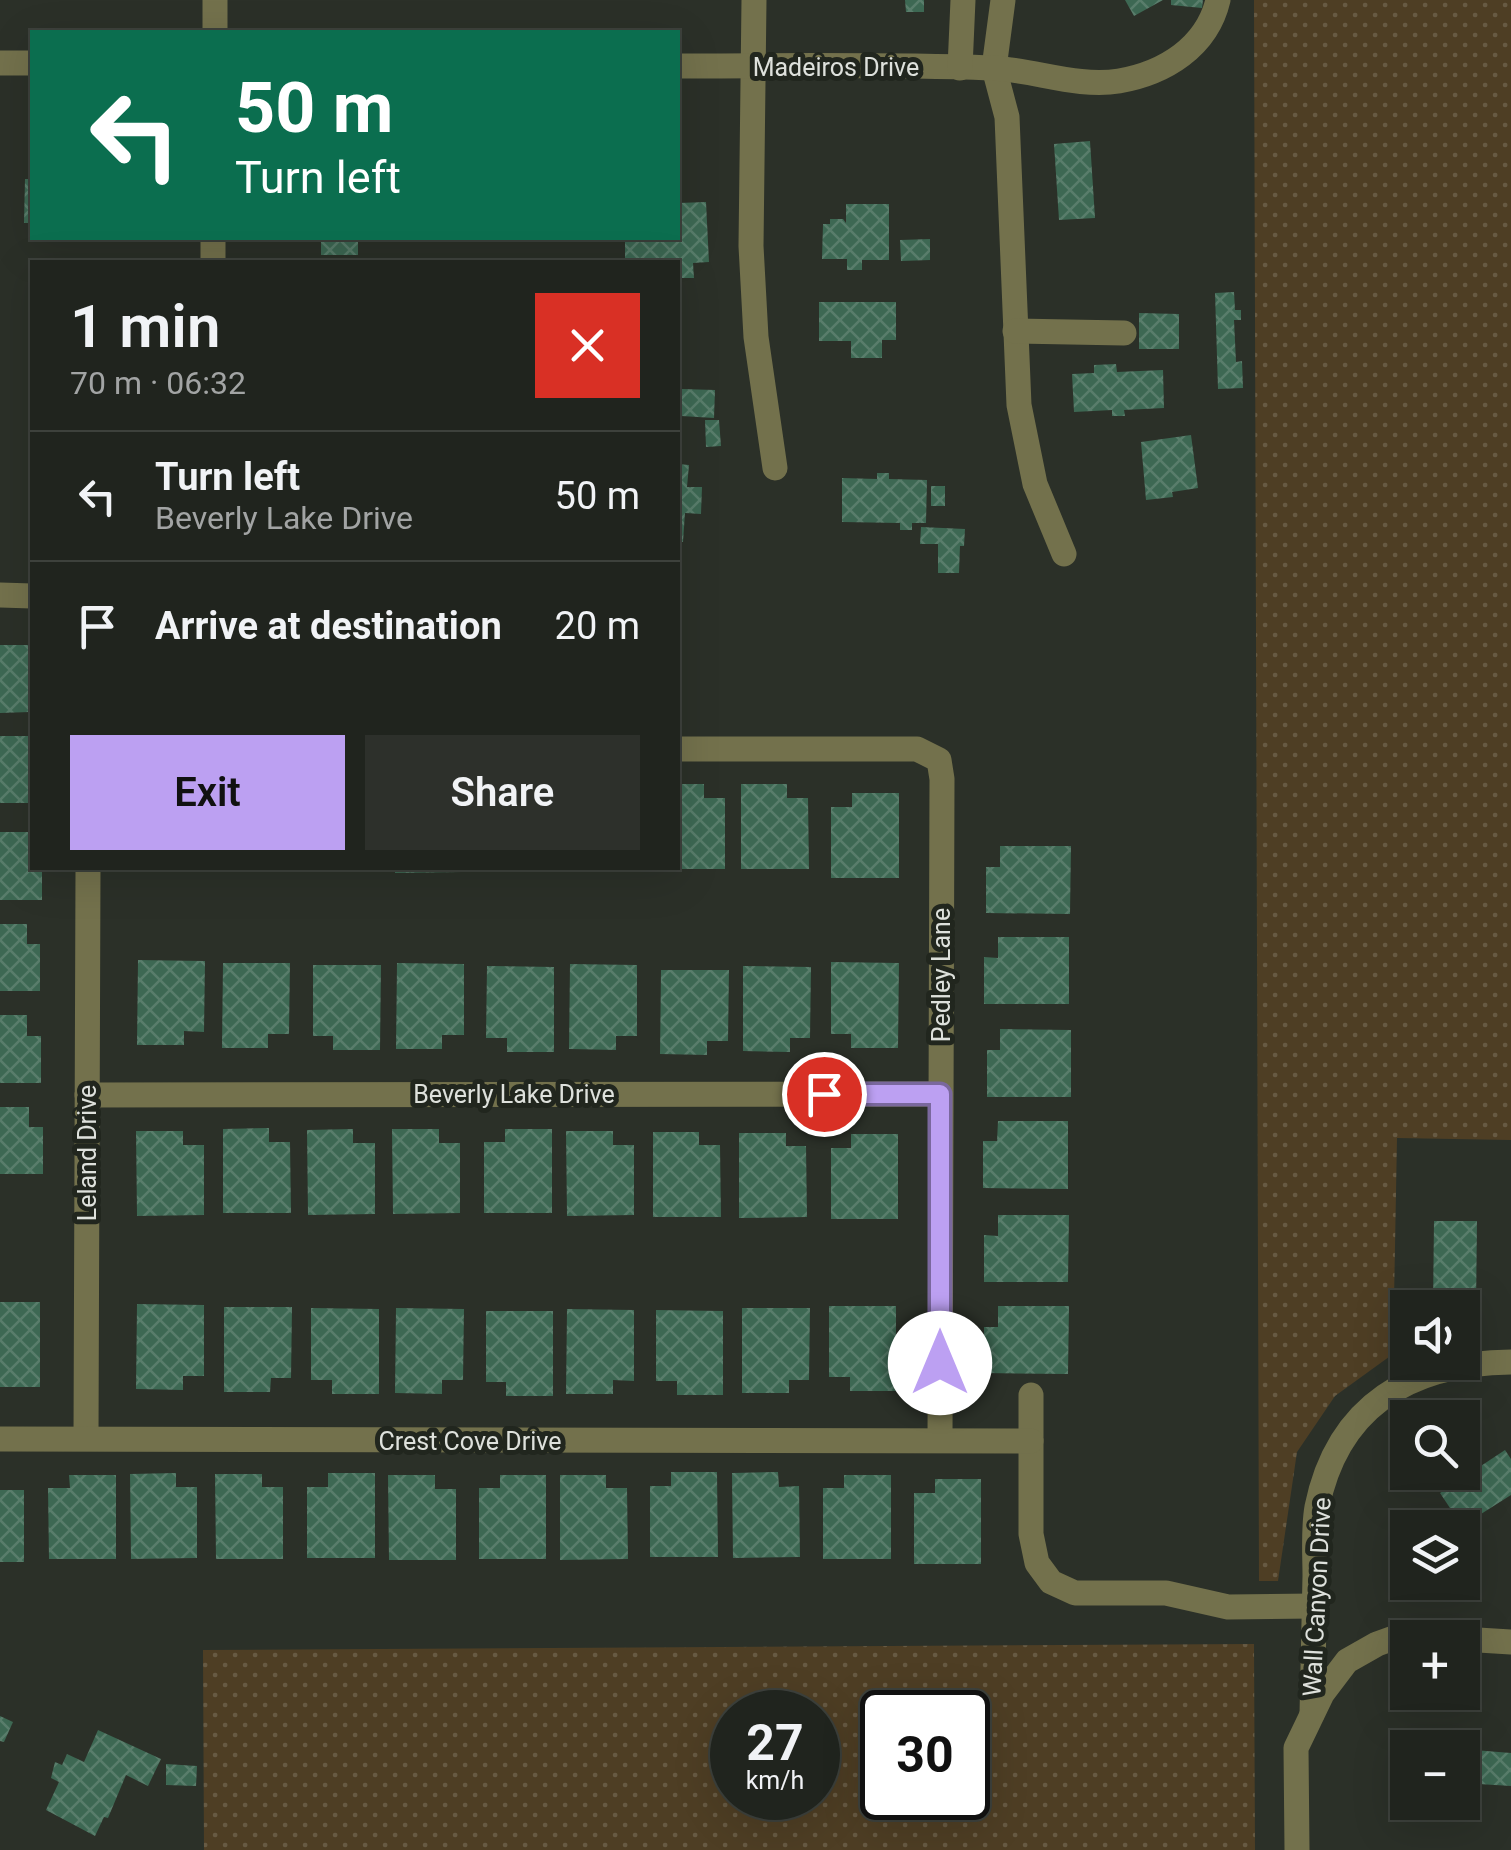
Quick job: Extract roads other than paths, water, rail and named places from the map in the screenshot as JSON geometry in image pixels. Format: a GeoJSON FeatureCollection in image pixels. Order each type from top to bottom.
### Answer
{"type":"FeatureCollection","features":[{"type":"Feature","properties":{"kind":"street"},"geometry":{"type":"LineString","coordinates":[[214,30],[215,0]]}},
{"type":"Feature","properties":{"kind":"street"},"geometry":{"type":"LineString","coordinates":[[754,0],[755,319],[776,468]]}},
{"type":"Feature","properties":{"kind":"street"},"geometry":{"type":"LineString","coordinates":[[960,68],[963,0]]}},
{"type":"Feature","properties":{"kind":"street"},"geometry":{"type":"LineString","coordinates":[[1003,0],[994,68],[1007,117],[1019,405],[1035,484],[1064,554]]}},
{"type":"Feature","properties":{"kind":"street","name":"Madeiros Drive"},"geometry":{"type":"LineString","coordinates":[[680,66],[994,68],[1116,82],[1170,64],[1194,47],[1214,17],[1218,0]]}},
{"type":"Feature","properties":{"kind":"street"},"geometry":{"type":"LineString","coordinates":[[0,63],[30,63]]}},
{"type":"Feature","properties":{"kind":"street"},"geometry":{"type":"LineString","coordinates":[[1015,331],[1124,333]]}},
{"type":"Feature","properties":{"kind":"street"},"geometry":{"type":"LineString","coordinates":[[0,596],[30,596]]}},
{"type":"Feature","properties":{"kind":"street","name":"Pedley Lane"},"geometry":{"type":"LineString","coordinates":[[680,748],[917,750],[939,760],[940,1440]]}},
{"type":"Feature","properties":{"kind":"street","name":"Leland Drive"},"geometry":{"type":"LineString","coordinates":[[86,1438],[88,870]]}},
{"type":"Feature","properties":{"kind":"street","name":"Beverly Lake Drive"},"geometry":{"type":"LineString","coordinates":[[87,1095],[940,1094]]}},
{"type":"Feature","properties":{"kind":"street","name":"Wall Canyon Drive"},"geometry":{"type":"LineString","coordinates":[[1309,1720],[1316,1511],[1326,1473],[1342,1441],[1368,1410],[1398,1386],[1434,1370],[1469,1362],[1511,1362]]}},
{"type":"Feature","properties":{"kind":"street"},"geometry":{"type":"LineString","coordinates":[[1031,1396],[1032,1549],[1044,1574],[1060,1588],[1075,1592],[1166,1592],[1228,1607],[1314,1606]]}},
{"type":"Feature","properties":{"kind":"street","name":"Crest Cove Drive"},"geometry":{"type":"LineString","coordinates":[[0,1439],[1031,1440]]}},
{"type":"Feature","properties":{"kind":"street"},"geometry":{"type":"LineString","coordinates":[[1480,1640],[1511,1642]]}},
{"type":"Feature","properties":{"kind":"street"},"geometry":{"type":"LineString","coordinates":[[1298,1850],[1296,1748],[1322,1694],[1347,1661],[1390,1641]]}}]}
